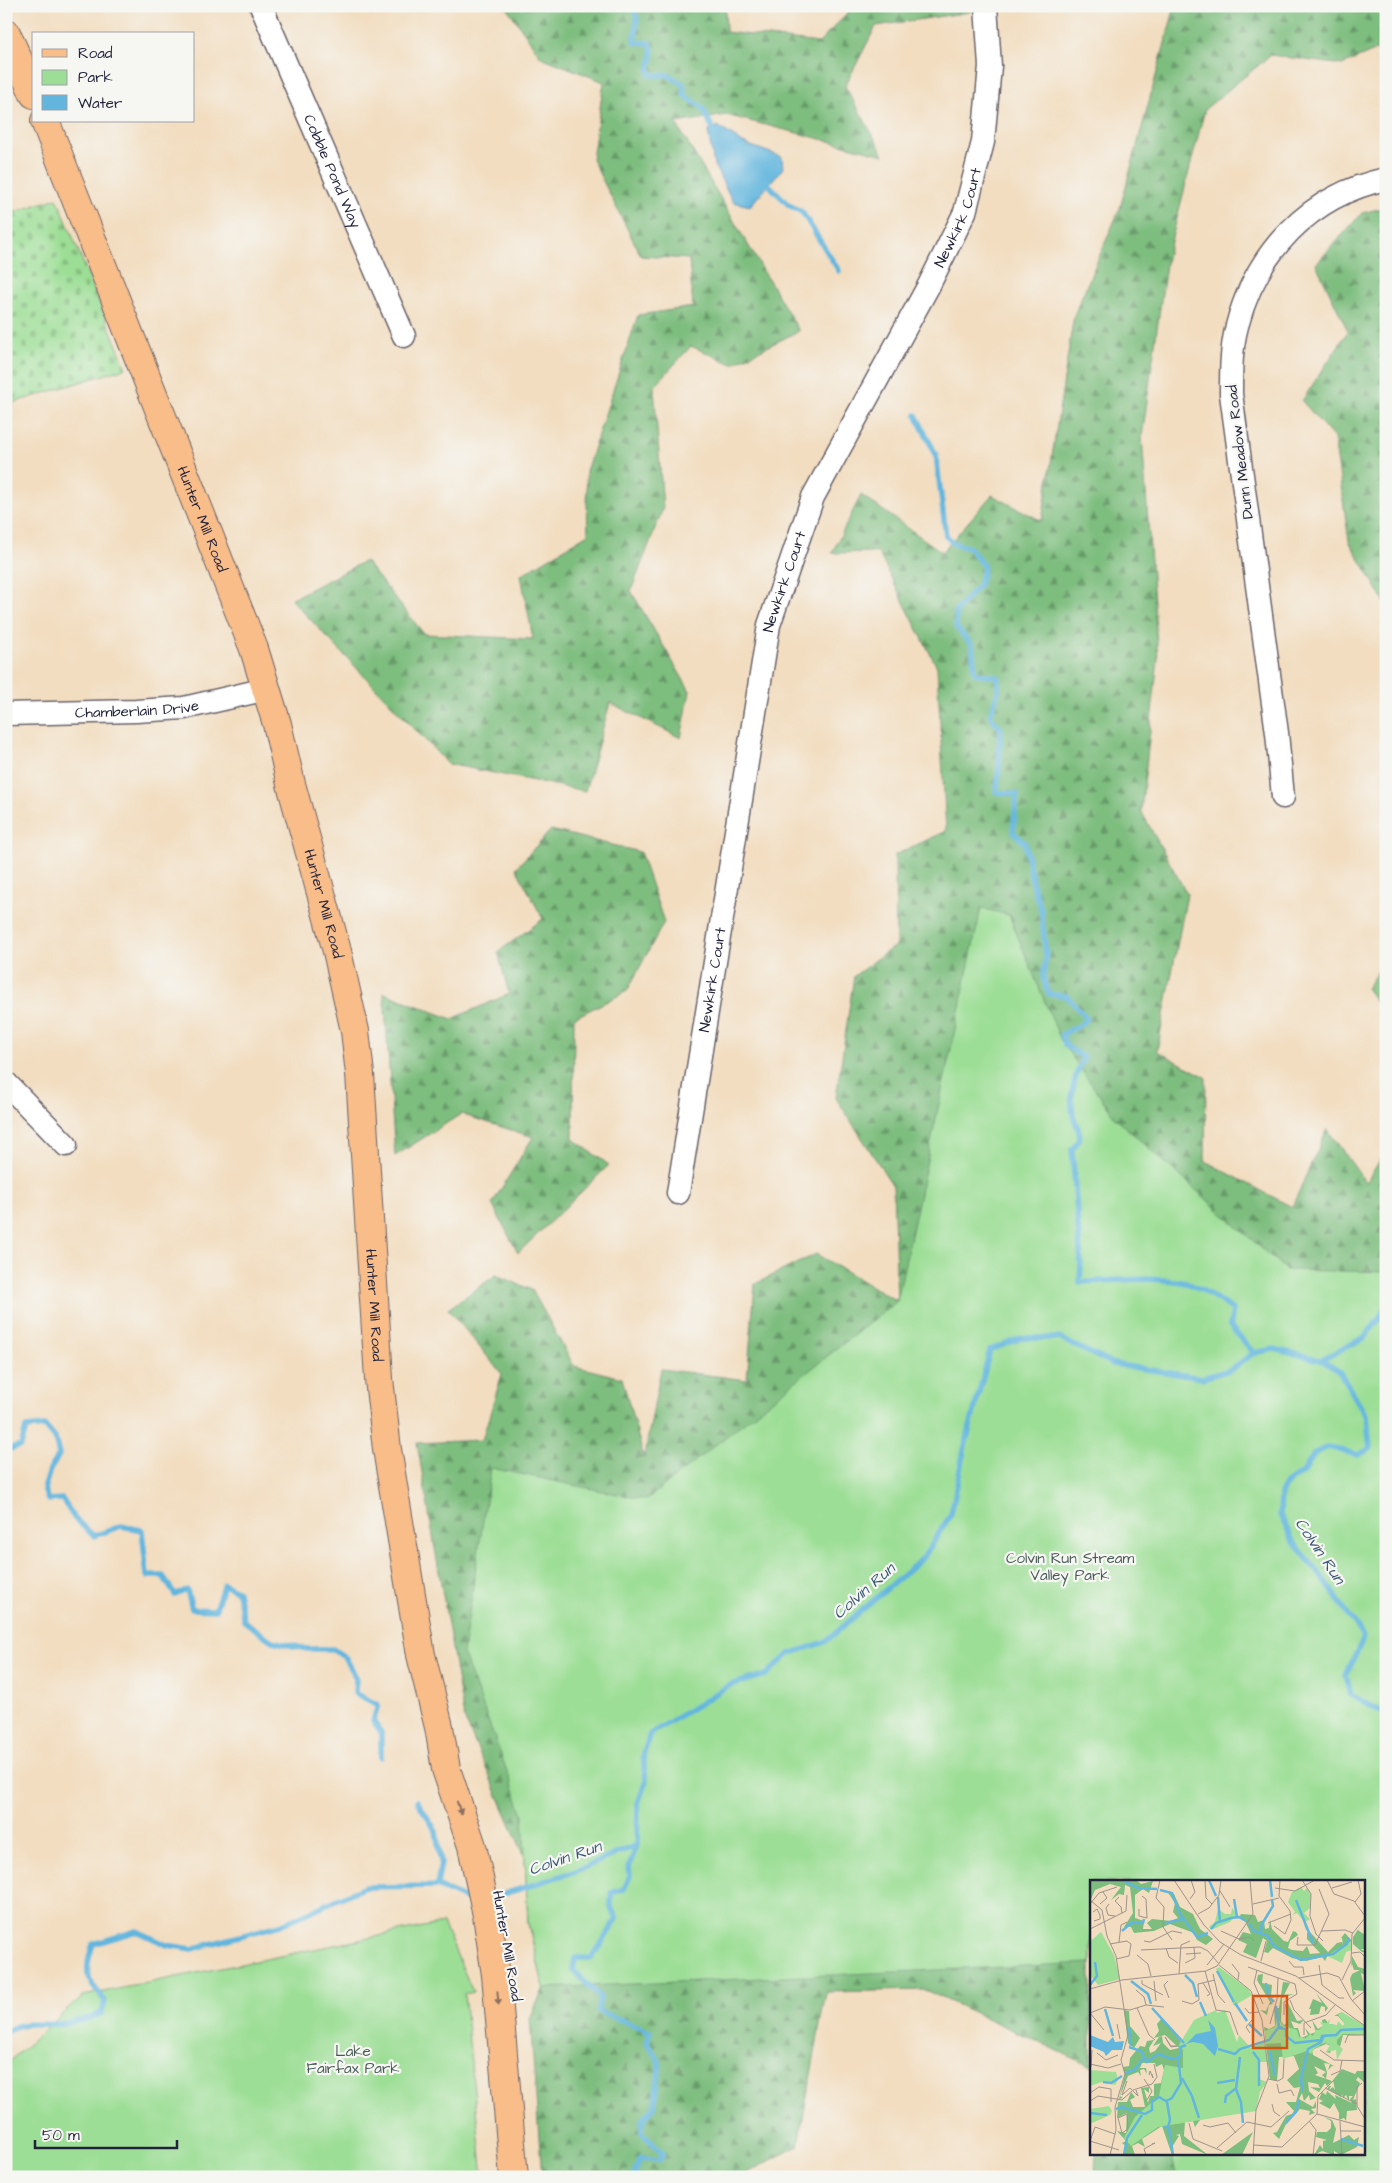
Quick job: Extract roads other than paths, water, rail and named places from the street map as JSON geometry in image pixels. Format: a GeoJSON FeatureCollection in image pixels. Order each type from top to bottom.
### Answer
{"type":"FeatureCollection","features":[{"type":"Feature","properties":{"kind":"main road"},"geometry":{"type":"LineString","coordinates":[[6,33],[32,90]]}},
{"type":"Feature","properties":{"kind":"main road","name":"Hunter Mill Road"},"geometry":{"type":"LineString","coordinates":[[45,122],[254,649],[267,689],[353,1017],[360,1074],[368,1227],[383,1414],[420,1647],[439,1727],[446,1769],[488,1879],[518,2013],[524,2156],[523,2177]]}},
{"type":"Feature","properties":{"kind":"main road","name":"Hunter Mill Road"},"geometry":{"type":"LineString","coordinates":[[495,1914],[496,1975],[514,2177]]}},
{"type":"Feature","properties":{"kind":"street","name":"Cobble Pond Way"},"geometry":{"type":"LineString","coordinates":[[261,6],[404,336]]}},
{"type":"Feature","properties":{"kind":"street","name":"Newkirk Court"},"geometry":{"type":"LineString","coordinates":[[678,1193],[769,625],[813,497],[929,285],[965,212],[983,142],[990,66],[986,6]]}},
{"type":"Feature","properties":{"kind":"street","name":"Dunn Meadow Road"},"geometry":{"type":"LineString","coordinates":[[1283,797],[1276,724],[1231,394],[1232,351],[1236,326],[1246,295],[1261,266],[1280,240],[1301,220],[1327,202],[1354,188],[1386,179]]}},
{"type":"Feature","properties":{"kind":"street","name":"Chamberlain Drive"},"geometry":{"type":"LineString","coordinates":[[6,714],[184,708],[267,689]]}},
{"type":"Feature","properties":{"kind":"street"},"geometry":{"type":"LineString","coordinates":[[6,1083],[66,1145]]}},
{"type":"Feature","properties":{"kind":"water"},"geometry":{"type":"Polygon","coordinates":[[[718,126],[743,143],[782,157],[783,168],[750,206],[733,202],[714,165],[708,132],[718,126]]]}},
{"type":"Feature","properties":{"kind":"waterway"},"geometry":{"type":"LineString","coordinates":[[633,6],[637,19],[635,42],[650,43],[652,49],[650,75],[669,75],[684,85],[684,95],[702,107],[717,134]]}},
{"type":"Feature","properties":{"kind":"waterway"},"geometry":{"type":"LineString","coordinates":[[765,181],[789,205],[802,212],[839,271]]}},
{"type":"Feature","properties":{"kind":"waterway"},"geometry":{"type":"LineString","coordinates":[[916,415],[936,455],[946,536],[953,543],[970,548],[984,567],[979,585],[956,611],[956,627],[972,645],[975,673],[998,677],[998,692],[990,715],[1001,729],[996,792],[1017,794],[1013,832],[1025,843],[1033,886],[1041,909],[1046,956],[1043,978],[1049,994],[1067,996],[1087,1019],[1077,1027],[1062,1034],[1065,1045],[1084,1058],[1072,1092],[1074,1120],[1080,1135],[1072,1149],[1081,1263],[1080,1282],[1147,1279],[1174,1281],[1192,1285],[1233,1310],[1230,1326],[1254,1353]]}},
{"type":"Feature","properties":{"kind":"waterway"},"geometry":{"type":"LineString","coordinates":[[1321,1360],[1365,1337],[1379,1319],[1386,1305]]}},
{"type":"Feature","properties":{"kind":"waterway","name":"Colvin Run"},"geometry":{"type":"LineString","coordinates":[[491,1898],[576,1871],[637,1845],[638,1803],[646,1781],[643,1756],[650,1734],[730,1685],[766,1675],[789,1654],[825,1642],[923,1558],[951,1514],[964,1450],[990,1350],[1021,1338],[1059,1338],[1113,1364],[1202,1378],[1230,1370],[1254,1353],[1274,1349],[1321,1360],[1339,1371],[1367,1417],[1370,1449],[1358,1455],[1328,1447],[1315,1453],[1304,1471],[1287,1483],[1281,1493],[1280,1515],[1293,1541],[1322,1577],[1364,1637],[1346,1675],[1351,1695],[1382,1712],[1386,1711]]}},
{"type":"Feature","properties":{"kind":"waterway"},"geometry":{"type":"LineString","coordinates":[[6,1450],[21,1446],[26,1428],[45,1426],[55,1438],[59,1455],[50,1470],[44,1489],[48,1500],[62,1499],[75,1519],[94,1536],[121,1526],[142,1530],[147,1576],[163,1576],[175,1595],[187,1590],[192,1609],[215,1610],[224,1584],[238,1592],[244,1621],[272,1641],[307,1649],[333,1649],[346,1658],[356,1679],[355,1693],[378,1705],[373,1721],[381,1732],[381,1757]]}},
{"type":"Feature","properties":{"kind":"waterway"},"geometry":{"type":"LineString","coordinates":[[417,1801],[436,1831],[441,1862],[437,1886]]}},
{"type":"Feature","properties":{"kind":"waterway"},"geometry":{"type":"LineString","coordinates":[[633,2177],[640,2158],[660,2160],[663,2153],[642,2133],[642,2121],[655,2105],[660,2061],[647,2043],[650,2031],[598,2011],[600,1997],[573,1970],[575,1958],[592,1958],[617,1919],[611,1908],[611,1893],[624,1889],[630,1876],[629,1866],[637,1845]]}},
{"type":"Feature","properties":{"kind":"waterway","name":"Colvin Run"},"geometry":{"type":"LineString","coordinates":[[6,2032],[24,2024],[68,2023],[102,2013],[105,2001],[93,1986],[88,1974],[88,1962],[93,1944],[137,1931],[167,1945],[192,1949],[280,1925],[365,1887],[437,1886],[472,1902],[477,1900]]}},
{"type":"Feature","properties":{"kind":"park label","name":"Colvin Run Stream Valley Park"},"geometry":{"type":"Point","coordinates":[1070,1566]}},
{"type":"Feature","properties":{"kind":"park label","name":"Lake Fairfax Park"},"geometry":{"type":"Point","coordinates":[353,2060]}}]}
